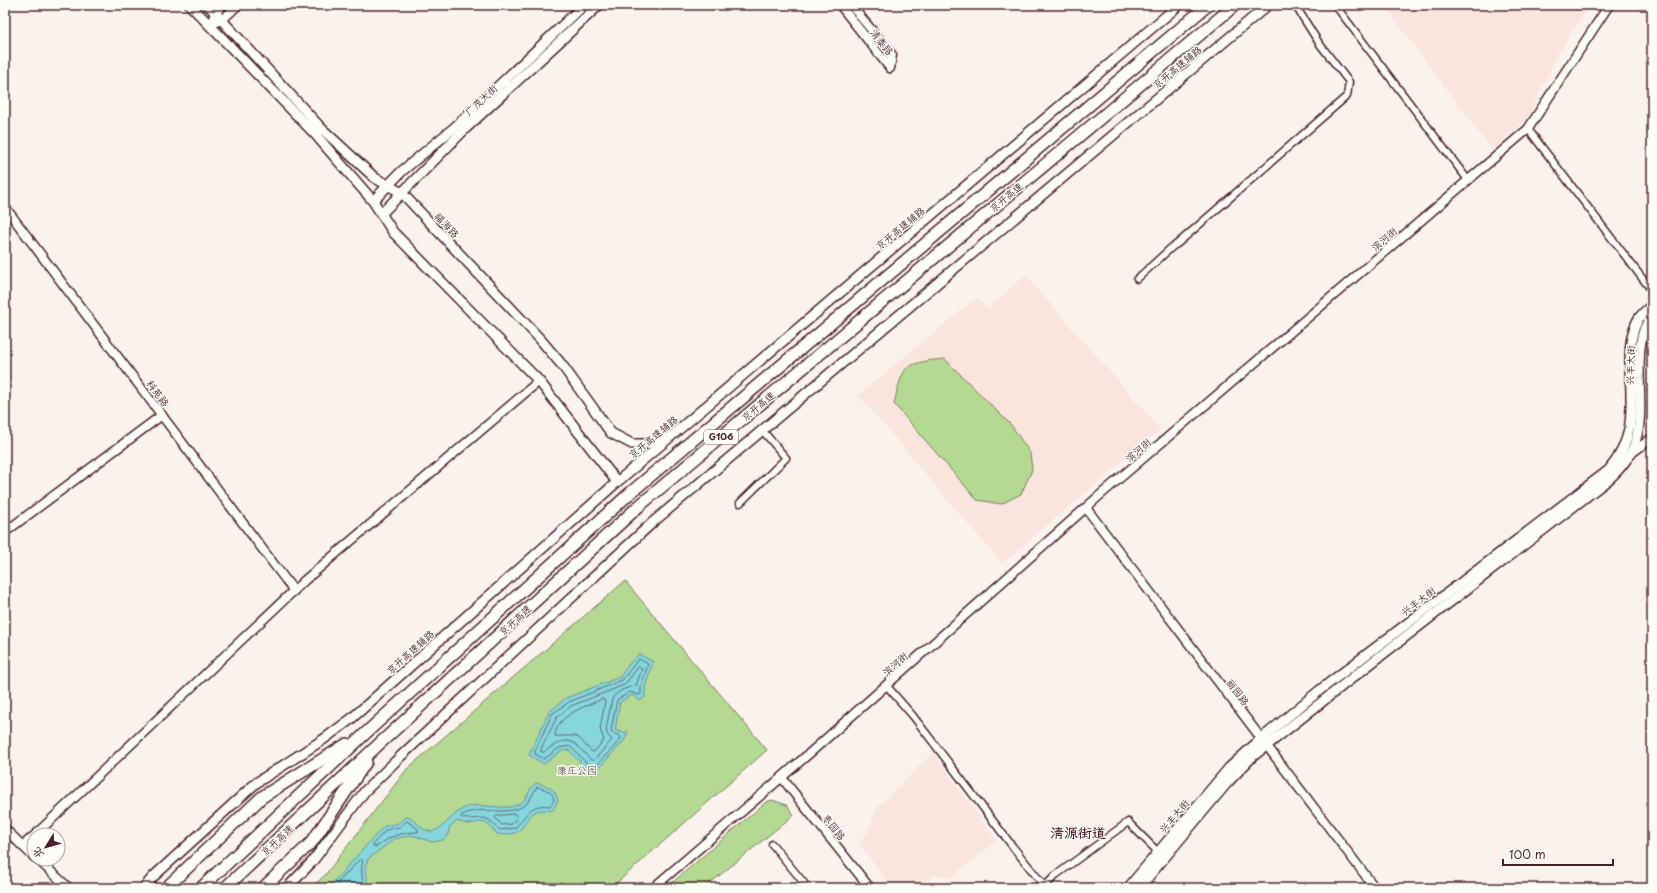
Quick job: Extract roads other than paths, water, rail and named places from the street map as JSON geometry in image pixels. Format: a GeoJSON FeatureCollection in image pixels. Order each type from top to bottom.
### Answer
{"type":"FeatureCollection","features":[{"type":"Feature","properties":{"kind":"highway"},"geometry":{"type":"LineString","coordinates":[[1187,23],[1204,5]]}},
{"type":"Feature","properties":{"kind":"highway","name":"京开高速"},"geometry":{"type":"LineString","coordinates":[[201,888],[368,731],[629,494],[1208,5]]}},
{"type":"Feature","properties":{"kind":"highway","name":"京开高速"},"geometry":{"type":"LineString","coordinates":[[225,888],[377,746],[639,506],[1235,5]]}},
{"type":"Feature","properties":{"kind":"highway"},"geometry":{"type":"LineString","coordinates":[[1197,36],[1244,5]]}},
{"type":"Feature","properties":{"kind":"highway"},"geometry":{"type":"LineString","coordinates":[[166,888],[262,796],[368,731]]}},
{"type":"Feature","properties":{"kind":"highway"},"geometry":{"type":"LineString","coordinates":[[263,888],[312,842],[377,746]]}},
{"type":"Feature","properties":{"kind":"main road"},"geometry":{"type":"LineString","coordinates":[[190,5],[315,134],[374,201],[393,232],[539,381],[617,482]]}},
{"type":"Feature","properties":{"kind":"main road","name":"福海路"},"geometry":{"type":"LineString","coordinates":[[208,5],[321,128],[375,178],[402,193],[540,339],[562,365],[610,433],[632,444],[647,444],[669,438]]}},
{"type":"Feature","properties":{"kind":"main road","name":"广茂大街"},"geometry":{"type":"LineString","coordinates":[[374,201],[402,171],[455,127],[584,5]]}},
{"type":"Feature","properties":{"kind":"main road","name":"广茂大街"},"geometry":{"type":"LineString","coordinates":[[381,214],[465,129],[599,5]]}},
{"type":"Feature","properties":{"kind":"main road","name":"京开高速辅路"},"geometry":{"type":"LineString","coordinates":[[144,888],[153,877],[256,783],[351,720],[617,482],[1179,5]]}},
{"type":"Feature","properties":{"kind":"main road","name":"京开高速辅路"},"geometry":{"type":"LineString","coordinates":[[287,888],[312,862],[365,791],[652,522],[1268,5]]}},
{"type":"Feature","properties":{"kind":"main road","name":"兴丰大街"},"geometry":{"type":"LineString","coordinates":[[1139,888],[1227,783],[1264,742],[1320,690],[1609,470],[1618,459],[1629,434],[1631,411],[1630,348],[1634,331],[1640,318],[1652,305]]}},
{"type":"Feature","properties":{"kind":"main road","name":"兴丰大街"},"geometry":{"type":"LineString","coordinates":[[1128,888],[1229,768],[1609,479],[1621,468],[1629,456],[1636,440],[1640,423],[1639,352],[1643,331],[1652,316]]}},
{"type":"Feature","properties":{"kind":"street"},"geometry":{"type":"LineString","coordinates":[[209,25],[216,12],[224,5]]}},
{"type":"Feature","properties":{"kind":"street"},"geometry":{"type":"LineString","coordinates":[[209,25],[222,20],[238,5]]}},
{"type":"Feature","properties":{"kind":"street","name":"清泰路"},"geometry":{"type":"LineString","coordinates":[[840,5],[890,68],[892,56],[851,5]]}},
{"type":"Feature","properties":{"kind":"street"},"geometry":{"type":"LineString","coordinates":[[1137,279],[1347,96],[1349,82],[1319,43],[1295,5]]}},
{"type":"Feature","properties":{"kind":"street"},"geometry":{"type":"LineString","coordinates":[[1335,5],[1468,180]]}},
{"type":"Feature","properties":{"kind":"street","name":"滨河街"},"geometry":{"type":"LineString","coordinates":[[653,888],[782,778],[1086,508],[1528,129],[1609,5]]}},
{"type":"Feature","properties":{"kind":"street"},"geometry":{"type":"LineString","coordinates":[[1528,129],[1652,291]]}},
{"type":"Feature","properties":{"kind":"street","name":"科苑路"},"geometry":{"type":"LineString","coordinates":[[5,207],[294,591]]}},
{"type":"Feature","properties":{"kind":"street"},"geometry":{"type":"LineString","coordinates":[[43,827],[294,591],[539,381]]}},
{"type":"Feature","properties":{"kind":"street"},"geometry":{"type":"LineString","coordinates":[[5,532],[162,415]]}},
{"type":"Feature","properties":{"kind":"street"},"geometry":{"type":"LineString","coordinates":[[740,503],[786,458],[762,430]]}},
{"type":"Feature","properties":{"kind":"street"},"geometry":{"type":"LineString","coordinates":[[1629,456],[1652,438]]}},
{"type":"Feature","properties":{"kind":"street","name":"丽园路"},"geometry":{"type":"LineString","coordinates":[[1086,508],[1375,888]]}},
{"type":"Feature","properties":{"kind":"street"},"geometry":{"type":"LineString","coordinates":[[886,685],[913,716],[1045,887],[1056,875],[1128,822],[1158,852]]}},
{"type":"Feature","properties":{"kind":"street","name":"枣园路"},"geometry":{"type":"LineString","coordinates":[[782,778],[870,888]]}},
{"type":"Feature","properties":{"kind":"street"},"geometry":{"type":"LineString","coordinates":[[5,829],[26,850]]}},
{"type":"Feature","properties":{"kind":"street"},"geometry":{"type":"LineString","coordinates":[[22,846],[26,842]]}},
{"type":"Feature","properties":{"kind":"street"},"geometry":{"type":"LineString","coordinates":[[772,844],[808,888]]}},
{"type":"Feature","properties":{"kind":"street"},"geometry":{"type":"LineString","coordinates":[[45,867],[69,888]]}},
{"type":"Feature","properties":{"kind":"water"},"geometry":{"type":"Polygon","coordinates":[[[639,654],[653,662],[645,687],[645,697],[640,701],[632,695],[620,702],[615,730],[620,732],[628,732],[624,741],[592,775],[569,750],[561,751],[544,764],[529,755],[549,712],[566,698],[620,677],[629,664],[639,654]]]}},
{"type":"Feature","properties":{"kind":"water"},"geometry":{"type":"Polygon","coordinates":[[[536,783],[553,790],[558,800],[553,810],[540,810],[532,814],[519,831],[510,834],[500,834],[496,833],[489,825],[485,823],[479,822],[468,824],[457,821],[450,826],[448,835],[443,840],[432,842],[412,835],[394,839],[368,859],[365,867],[367,875],[367,888],[328,888],[383,827],[396,824],[405,817],[410,817],[423,829],[432,832],[441,827],[457,812],[467,807],[507,807],[519,804],[525,799],[533,785],[536,783]]]}},
{"type":"Feature","properties":{"kind":"district","name":"清源街道"},"geometry":{"type":"Point","coordinates":[1078,833]}},
{"type":"Feature","properties":{"kind":"park label","name":"康庄公园"},"geometry":{"type":"Point","coordinates":[577,770]}}]}
